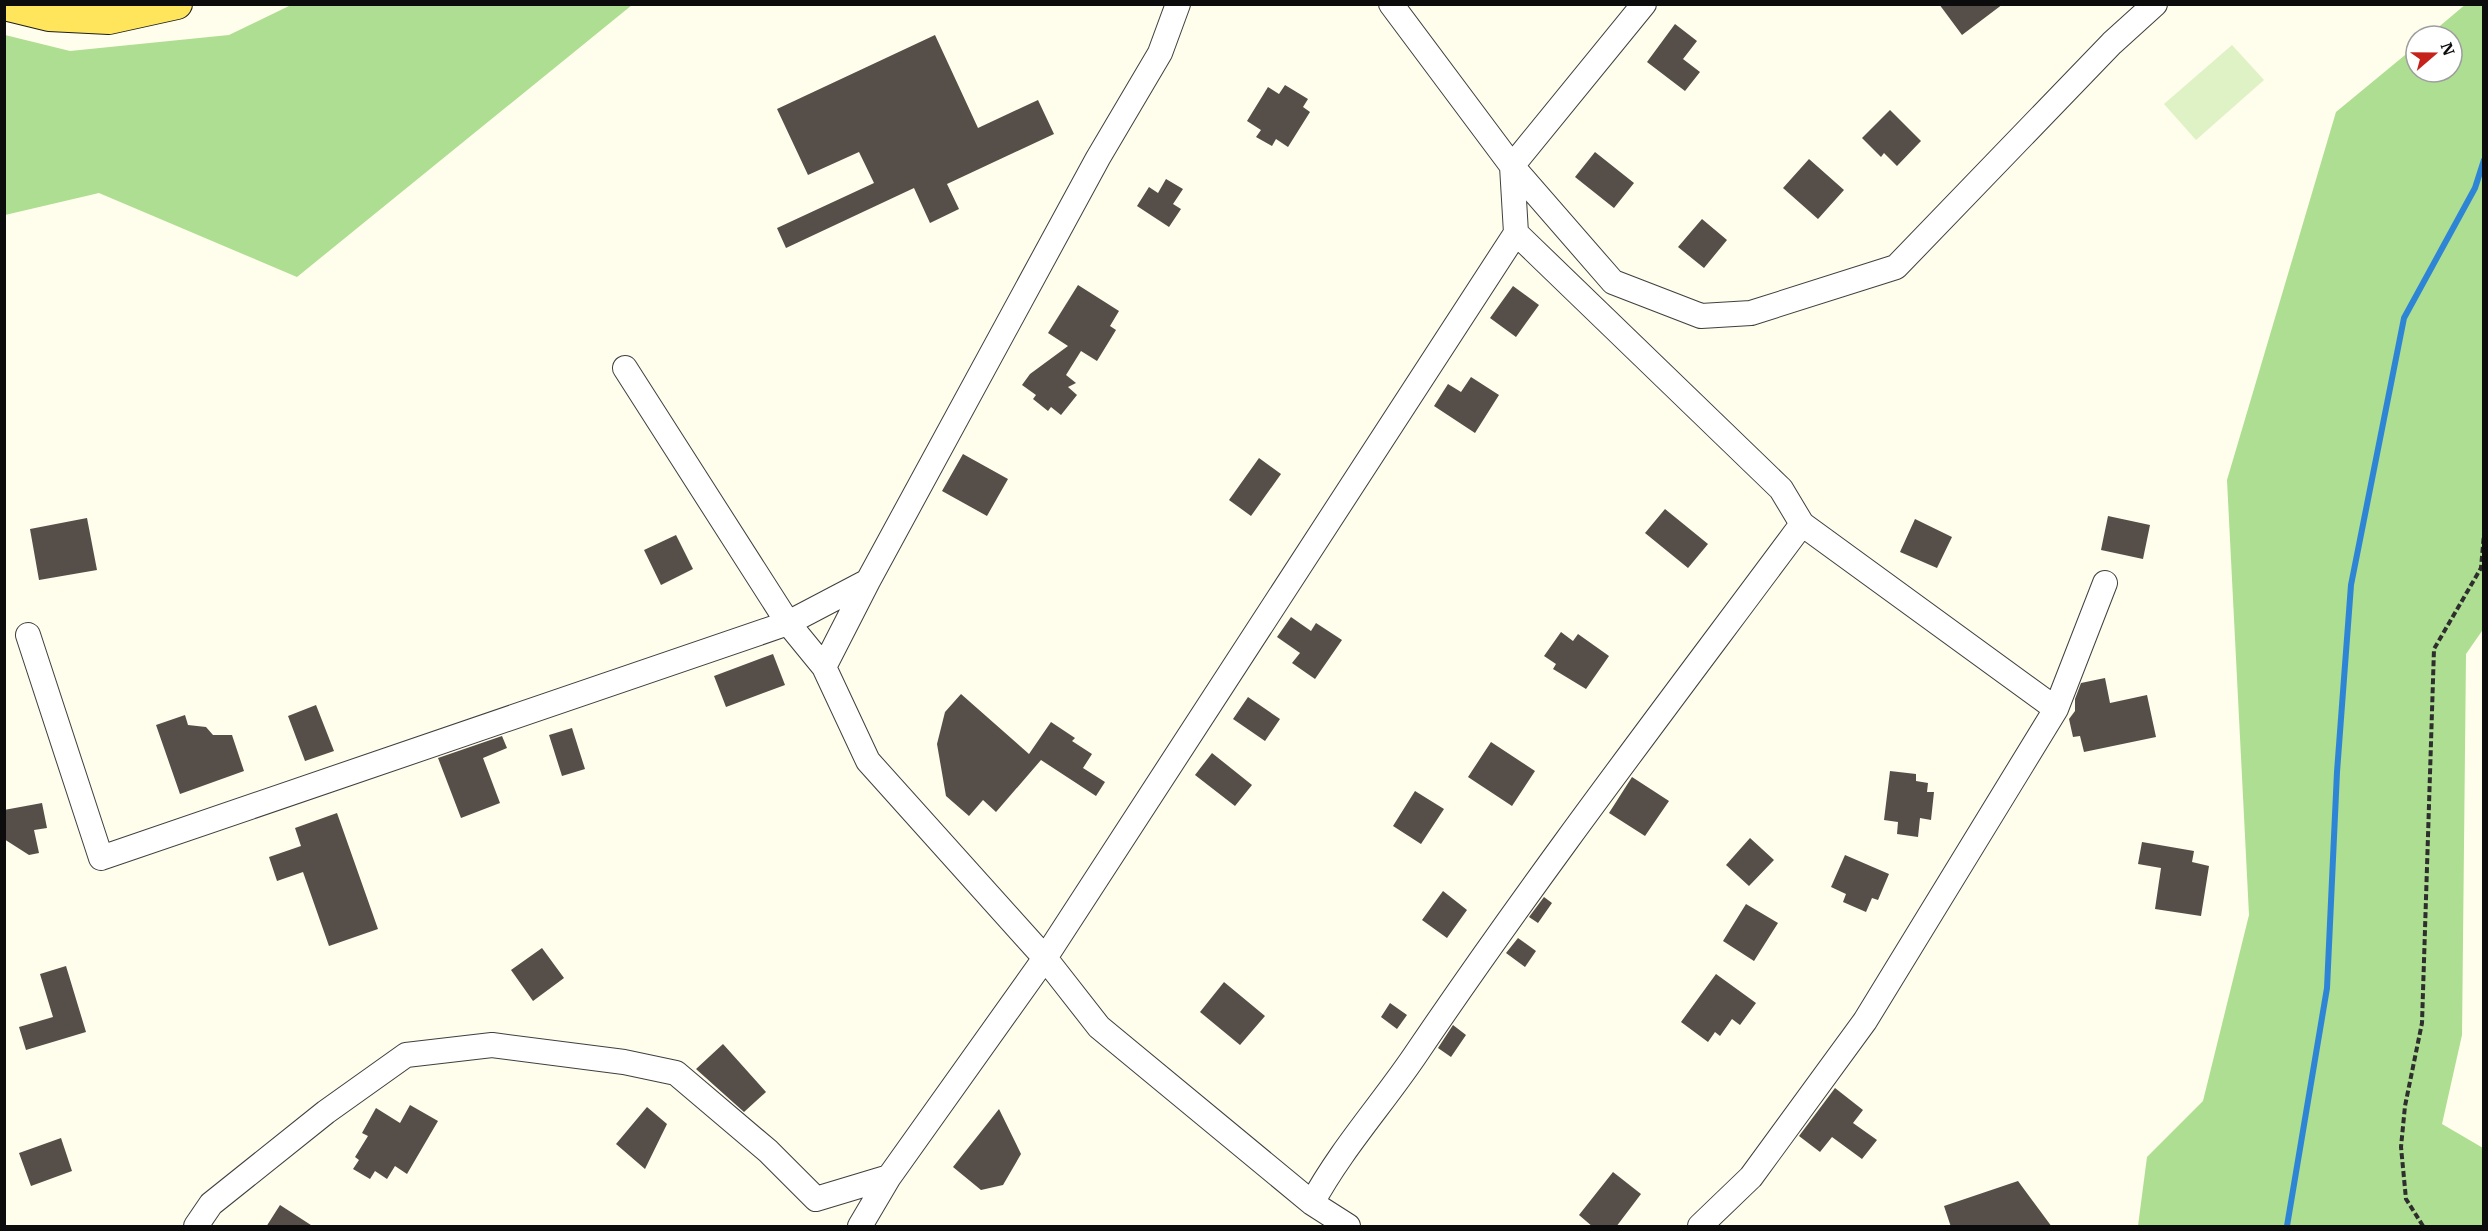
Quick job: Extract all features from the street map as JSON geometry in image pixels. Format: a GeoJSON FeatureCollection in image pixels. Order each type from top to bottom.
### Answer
{"type":"FeatureCollection","features":[{"type":"Feature","properties":{"kind":"main road"},"geometry":{"type":"LineString","coordinates":[[4,4],[49,16],[109,19],[177,4]]}},
{"type":"Feature","properties":{"kind":"street"},"geometry":{"type":"LineString","coordinates":[[824,667],[868,581],[1098,158],[1160,53],[1178,4]]}},
{"type":"Feature","properties":{"kind":"street"},"geometry":{"type":"LineString","coordinates":[[1391,4],[1512,166],[1613,282],[1701,316],[1751,313],[1896,267],[2112,43],[2155,4]]}},
{"type":"Feature","properties":{"kind":"street"},"geometry":{"type":"LineString","coordinates":[[860,1227],[889,1177],[1045,958],[1516,233],[1512,166],[1644,4]]}},
{"type":"Feature","properties":{"kind":"street"},"geometry":{"type":"LineString","coordinates":[[1516,233],[1781,489],[1802,524],[2056,709]]}},
{"type":"Feature","properties":{"kind":"street"},"geometry":{"type":"LineString","coordinates":[[625,368],[788,623],[824,667],[868,761],[1045,958],[1099,1027],[1312,1203],[1348,1227]]}},
{"type":"Feature","properties":{"kind":"street"},"geometry":{"type":"LineString","coordinates":[[1312,1203],[1328,1174],[1393,1088],[1498,934],[1802,524]]}},
{"type":"Feature","properties":{"kind":"street"},"geometry":{"type":"LineString","coordinates":[[28,635],[100,858],[788,623],[868,581]]}},
{"type":"Feature","properties":{"kind":"street"},"geometry":{"type":"LineString","coordinates":[[1700,1227],[1751,1177],[1865,1021],[2056,709],[2105,583]]}},
{"type":"Feature","properties":{"kind":"street"},"geometry":{"type":"LineString","coordinates":[[195,1227],[211,1204],[326,1112],[406,1055],[492,1045],[624,1062],[676,1073],[768,1151],[816,1199],[889,1177]]}},
{"type":"Feature","properties":{"kind":"path"},"geometry":{"type":"LineString","coordinates":[[2423,1227],[2406,1199],[2401,1147],[2405,1106],[2422,1023],[2434,650],[2481,568],[2484,534]]}},
{"type":"Feature","properties":{"kind":"green space"},"geometry":{"type":"Polygon","coordinates":[[[2466,4],[2484,5],[2484,628],[2466,654],[2462,1035],[2442,1124],[2483,1148],[2483,1226],[2138,1226],[2147,1157],[2203,1101],[2249,915],[2227,480],[2336,112],[2404,56],[2404,84],[2464,84],[2464,24],[2442,24],[2466,4]]]}},
{"type":"Feature","properties":{"kind":"green space"},"geometry":{"type":"Polygon","coordinates":[[[291,5],[632,5],[297,277],[99,193],[5,215],[5,35],[70,51],[229,35],[291,5]]]}},
{"type":"Feature","properties":{"kind":"green space"},"geometry":{"type":"Polygon","coordinates":[[[2232,45],[2264,80],[2196,140],[2164,104],[2232,45]]]}},
{"type":"Feature","properties":{"kind":"building"},"geometry":{"type":"Polygon","coordinates":[[[1939,4],[2003,4],[1962,35],[1939,4]]]}},
{"type":"Feature","properties":{"kind":"building"},"geometry":{"type":"Polygon","coordinates":[[[1675,24],[1697,41],[1683,59],[1700,72],[1685,91],[1647,62],[1675,24]]]}},
{"type":"Feature","properties":{"kind":"building"},"geometry":{"type":"Polygon","coordinates":[[[935,35],[978,128],[1038,100],[1054,134],[947,184],[959,209],[930,223],[914,188],[786,248],[777,228],[874,183],[859,152],[808,175],[777,109],[935,35]]]}},
{"type":"Feature","properties":{"kind":"building"},"geometry":{"type":"Polygon","coordinates":[[[1285,85],[1308,99],[1303,107],[1310,112],[1288,147],[1276,139],[1272,146],[1256,137],[1261,130],[1247,121],[1268,87],[1279,94],[1285,85]]]}},
{"type":"Feature","properties":{"kind":"building"},"geometry":{"type":"Polygon","coordinates":[[[1890,110],[1921,141],[1897,166],[1884,153],[1881,157],[1862,138],[1890,110]]]}},
{"type":"Feature","properties":{"kind":"building"},"geometry":{"type":"Polygon","coordinates":[[[1595,152],[1634,183],[1614,208],[1575,177],[1595,152]]]}},
{"type":"Feature","properties":{"kind":"building"},"geometry":{"type":"Polygon","coordinates":[[[1809,159],[1844,190],[1818,219],[1783,188],[1809,159]]]}},
{"type":"Feature","properties":{"kind":"building"},"geometry":{"type":"Polygon","coordinates":[[[1166,179],[1183,189],[1173,204],[1181,209],[1169,227],[1137,206],[1149,187],[1158,193],[1166,179]]]}},
{"type":"Feature","properties":{"kind":"building"},"geometry":{"type":"Polygon","coordinates":[[[1702,219],[1727,240],[1704,268],[1678,247],[1702,219]]]}},
{"type":"Feature","properties":{"kind":"building"},"geometry":{"type":"Polygon","coordinates":[[[1078,285],[1119,311],[1110,326],[1116,330],[1097,361],[1081,351],[1066,375],[1076,383],[1068,387],[1077,395],[1061,415],[1051,407],[1048,411],[1033,399],[1036,395],[1022,385],[1030,374],[1068,346],[1048,333],[1078,285]]]}},
{"type":"Feature","properties":{"kind":"building"},"geometry":{"type":"Polygon","coordinates":[[[1513,286],[1539,305],[1516,337],[1490,318],[1513,286]]]}},
{"type":"Feature","properties":{"kind":"building"},"geometry":{"type":"Polygon","coordinates":[[[1471,377],[1499,395],[1475,433],[1434,406],[1448,384],[1461,392],[1471,377]]]}},
{"type":"Feature","properties":{"kind":"building"},"geometry":{"type":"Polygon","coordinates":[[[963,454],[1008,479],[987,516],[942,491],[963,454]]]}},
{"type":"Feature","properties":{"kind":"building"},"geometry":{"type":"Polygon","coordinates":[[[1259,458],[1281,474],[1251,516],[1229,500],[1259,458]]]}},
{"type":"Feature","properties":{"kind":"building"},"geometry":{"type":"Polygon","coordinates":[[[1665,509],[1708,544],[1688,568],[1645,533],[1665,509]]]}},
{"type":"Feature","properties":{"kind":"building"},"geometry":{"type":"Polygon","coordinates":[[[2108,516],[2150,525],[2143,559],[2101,550],[2108,516]]]}},
{"type":"Feature","properties":{"kind":"building"},"geometry":{"type":"Polygon","coordinates":[[[87,518],[97,570],[39,580],[30,529],[87,518]]]}},
{"type":"Feature","properties":{"kind":"building"},"geometry":{"type":"Polygon","coordinates":[[[1915,519],[1952,537],[1937,568],[1900,552],[1915,519]]]}},
{"type":"Feature","properties":{"kind":"building"},"geometry":{"type":"Polygon","coordinates":[[[676,535],[693,569],[661,585],[644,550],[676,535]]]}},
{"type":"Feature","properties":{"kind":"building"},"geometry":{"type":"Polygon","coordinates":[[[1291,617],[1311,631],[1316,623],[1342,640],[1315,679],[1292,663],[1300,653],[1277,637],[1291,617]]]}},
{"type":"Feature","properties":{"kind":"building"},"geometry":{"type":"Polygon","coordinates":[[[1561,632],[1573,641],[1578,634],[1609,656],[1586,689],[1553,669],[1556,664],[1544,656],[1561,632]]]}},
{"type":"Feature","properties":{"kind":"building"},"geometry":{"type":"Polygon","coordinates":[[[773,654],[785,685],[726,707],[714,676],[773,654]]]}},
{"type":"Feature","properties":{"kind":"building"},"geometry":{"type":"Polygon","coordinates":[[[2105,678],[2110,703],[2147,695],[2156,737],[2084,752],[2080,736],[2073,737],[2069,719],[2075,711],[2075,699],[2081,683],[2105,678]]]}},
{"type":"Feature","properties":{"kind":"building"},"geometry":{"type":"Polygon","coordinates":[[[961,694],[1029,754],[1051,722],[1075,738],[1072,741],[1092,754],[1083,768],[1105,782],[1096,796],[1041,760],[996,812],[983,800],[969,816],[946,796],[937,744],[945,712],[961,694]]]}},
{"type":"Feature","properties":{"kind":"building"},"geometry":{"type":"Polygon","coordinates":[[[1248,697],[1280,719],[1265,741],[1233,719],[1248,697]]]}},
{"type":"Feature","properties":{"kind":"building"},"geometry":{"type":"Polygon","coordinates":[[[316,705],[334,751],[305,761],[288,716],[316,705]]]}},
{"type":"Feature","properties":{"kind":"building"},"geometry":{"type":"Polygon","coordinates":[[[185,715],[188,725],[206,727],[213,735],[232,735],[244,771],[180,794],[156,725],[185,715]]]}},
{"type":"Feature","properties":{"kind":"building"},"geometry":{"type":"Polygon","coordinates":[[[572,728],[585,769],[562,776],[549,735],[572,728]]]}},
{"type":"Feature","properties":{"kind":"building"},"geometry":{"type":"Polygon","coordinates":[[[502,736],[507,748],[483,758],[500,803],[461,818],[438,758],[502,736]]]}},
{"type":"Feature","properties":{"kind":"building"},"geometry":{"type":"Polygon","coordinates":[[[1491,742],[1535,771],[1512,806],[1468,777],[1491,742]]]}},
{"type":"Feature","properties":{"kind":"building"},"geometry":{"type":"Polygon","coordinates":[[[1212,753],[1252,785],[1235,806],[1195,775],[1212,753]]]}},
{"type":"Feature","properties":{"kind":"building"},"geometry":{"type":"Polygon","coordinates":[[[1890,771],[1916,774],[1916,781],[1928,783],[1927,792],[1934,792],[1931,820],[1920,818],[1918,837],[1897,834],[1898,822],[1884,820],[1890,771]]]}},
{"type":"Feature","properties":{"kind":"building"},"geometry":{"type":"Polygon","coordinates":[[[1632,777],[1669,801],[1645,836],[1609,813],[1632,777]]]}},
{"type":"Feature","properties":{"kind":"building"},"geometry":{"type":"Polygon","coordinates":[[[1415,791],[1444,809],[1421,844],[1393,826],[1415,791]]]}},
{"type":"Feature","properties":{"kind":"building"},"geometry":{"type":"Polygon","coordinates":[[[42,803],[47,828],[34,830],[39,853],[29,855],[4,839],[4,810],[42,803]]]}},
{"type":"Feature","properties":{"kind":"building"},"geometry":{"type":"Polygon","coordinates":[[[337,813],[378,929],[329,946],[303,872],[277,881],[269,857],[301,846],[295,828],[337,813]]]}},
{"type":"Feature","properties":{"kind":"building"},"geometry":{"type":"Polygon","coordinates":[[[1750,838],[1774,860],[1749,886],[1726,865],[1750,838]]]}},
{"type":"Feature","properties":{"kind":"building"},"geometry":{"type":"Polygon","coordinates":[[[2142,842],[2194,851],[2192,862],[2209,866],[2201,916],[2155,909],[2161,868],[2138,864],[2142,842]]]}},
{"type":"Feature","properties":{"kind":"building"},"geometry":{"type":"Polygon","coordinates":[[[1845,855],[1889,874],[1878,900],[1872,898],[1866,912],[1843,902],[1846,894],[1831,887],[1845,855]]]}},
{"type":"Feature","properties":{"kind":"building"},"geometry":{"type":"Polygon","coordinates":[[[1443,891],[1467,910],[1447,938],[1422,920],[1443,891]]]}},
{"type":"Feature","properties":{"kind":"building"},"geometry":{"type":"Polygon","coordinates":[[[1544,897],[1552,903],[1538,923],[1529,917],[1544,897]]]}},
{"type":"Feature","properties":{"kind":"building"},"geometry":{"type":"Polygon","coordinates":[[[1746,904],[1778,923],[1754,961],[1723,941],[1746,904]]]}},
{"type":"Feature","properties":{"kind":"building"},"geometry":{"type":"Polygon","coordinates":[[[1518,938],[1536,951],[1525,967],[1506,953],[1518,938]]]}},
{"type":"Feature","properties":{"kind":"building"},"geometry":{"type":"Polygon","coordinates":[[[542,948],[564,978],[533,1001],[511,970],[542,948]]]}},
{"type":"Feature","properties":{"kind":"building"},"geometry":{"type":"Polygon","coordinates":[[[66,966],[86,1032],[26,1050],[19,1027],[53,1017],[40,974],[66,966]]]}},
{"type":"Feature","properties":{"kind":"building"},"geometry":{"type":"Polygon","coordinates":[[[1716,974],[1756,1003],[1740,1025],[1732,1019],[1720,1036],[1715,1032],[1708,1042],[1681,1022],[1716,974]]]}},
{"type":"Feature","properties":{"kind":"building"},"geometry":{"type":"Polygon","coordinates":[[[1224,982],[1265,1016],[1240,1045],[1200,1012],[1224,982]]]}},
{"type":"Feature","properties":{"kind":"building"},"geometry":{"type":"Polygon","coordinates":[[[1390,1003],[1407,1015],[1397,1029],[1381,1017],[1390,1003]]]}},
{"type":"Feature","properties":{"kind":"building"},"geometry":{"type":"Polygon","coordinates":[[[1453,1025],[1466,1035],[1451,1057],[1438,1048],[1453,1025]]]}},
{"type":"Feature","properties":{"kind":"building"},"geometry":{"type":"Polygon","coordinates":[[[723,1044],[766,1092],[744,1112],[696,1069],[723,1044]]]}},
{"type":"Feature","properties":{"kind":"building"},"geometry":{"type":"Polygon","coordinates":[[[1835,1088],[1863,1110],[1853,1123],[1877,1140],[1862,1159],[1832,1137],[1820,1152],[1799,1136],[1835,1088]]]}},
{"type":"Feature","properties":{"kind":"building"},"geometry":{"type":"Polygon","coordinates":[[[410,1105],[438,1121],[407,1174],[395,1166],[387,1179],[375,1171],[370,1179],[353,1169],[359,1160],[355,1157],[368,1136],[362,1133],[376,1108],[400,1123],[410,1105]]]}},
{"type":"Feature","properties":{"kind":"building"},"geometry":{"type":"Polygon","coordinates":[[[647,1107],[667,1124],[645,1169],[616,1144],[647,1107]]]}},
{"type":"Feature","properties":{"kind":"building"},"geometry":{"type":"Polygon","coordinates":[[[999,1109],[1021,1154],[1003,1185],[981,1190],[953,1167],[999,1109]]]}},
{"type":"Feature","properties":{"kind":"building"},"geometry":{"type":"Polygon","coordinates":[[[61,1138],[72,1171],[31,1186],[19,1153],[61,1138]]]}},
{"type":"Feature","properties":{"kind":"building"},"geometry":{"type":"Polygon","coordinates":[[[1613,1172],[1641,1194],[1616,1227],[1593,1227],[1579,1215],[1613,1172]]]}},
{"type":"Feature","properties":{"kind":"building"},"geometry":{"type":"Polygon","coordinates":[[[2018,1181],[2052,1227],[1951,1227],[1944,1206],[2018,1181]]]}},
{"type":"Feature","properties":{"kind":"building"},"geometry":{"type":"Polygon","coordinates":[[[280,1205],[314,1227],[266,1227],[280,1205]]]}},
{"type":"Feature","properties":{"kind":"waterway"},"geometry":{"type":"LineString","coordinates":[[2287,1226],[2327,988],[2337,772],[2351,585],[2404,318],[2475,188],[2484,160]]}}]}
